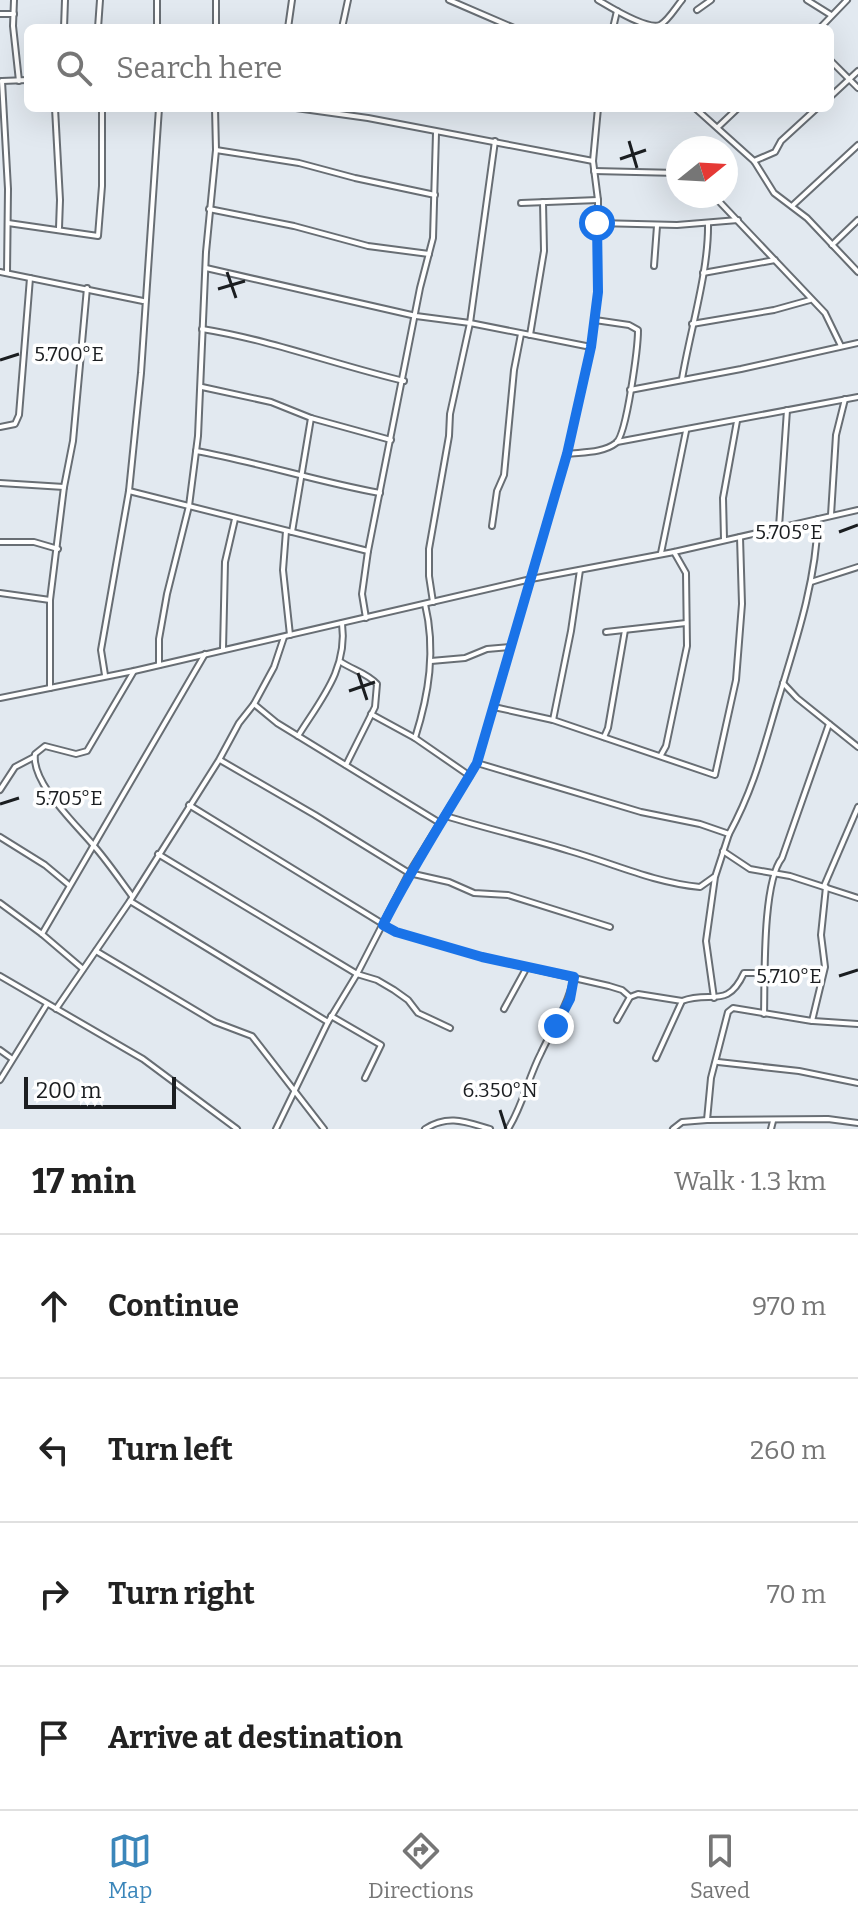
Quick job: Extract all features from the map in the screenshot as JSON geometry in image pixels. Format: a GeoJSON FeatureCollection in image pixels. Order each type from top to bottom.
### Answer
{"type":"FeatureCollection","features":[{"type":"Feature","properties":{"kind":"street"},"geometry":{"type":"LineString","coordinates":[[14,0],[19,81]]}},
{"type":"Feature","properties":{"kind":"street"},"geometry":{"type":"LineString","coordinates":[[64,24],[65,0]]}},
{"type":"Feature","properties":{"kind":"street"},"geometry":{"type":"LineString","coordinates":[[98,24],[100,0]]}},
{"type":"Feature","properties":{"kind":"street"},"geometry":{"type":"LineString","coordinates":[[157,0],[157,24]]}},
{"type":"Feature","properties":{"kind":"street"},"geometry":{"type":"LineString","coordinates":[[216,0],[216,24]]}},
{"type":"Feature","properties":{"kind":"street"},"geometry":{"type":"LineString","coordinates":[[289,24],[292,0]]}},
{"type":"Feature","properties":{"kind":"street"},"geometry":{"type":"LineString","coordinates":[[343,24],[348,0]]}},
{"type":"Feature","properties":{"kind":"street"},"geometry":{"type":"LineString","coordinates":[[449,0],[461,2],[506,24]]}},
{"type":"Feature","properties":{"kind":"street"},"geometry":{"type":"LineString","coordinates":[[598,0],[648,24]]}},
{"type":"Feature","properties":{"kind":"street"},"geometry":{"type":"LineString","coordinates":[[662,24],[682,0]]}},
{"type":"Feature","properties":{"kind":"street"},"geometry":{"type":"LineString","coordinates":[[697,10],[711,0]]}},
{"type":"Feature","properties":{"kind":"street"},"geometry":{"type":"LineString","coordinates":[[807,0],[831,15]]}},
{"type":"Feature","properties":{"kind":"street"},"geometry":{"type":"LineString","coordinates":[[823,24],[847,0]]}},
{"type":"Feature","properties":{"kind":"street"},"geometry":{"type":"LineString","coordinates":[[614,24],[617,11]]}},
{"type":"Feature","properties":{"kind":"street"},"geometry":{"type":"LineString","coordinates":[[0,14],[14,14]]}},
{"type":"Feature","properties":{"kind":"street"},"geometry":{"type":"LineString","coordinates":[[834,64],[858,88]]}},
{"type":"Feature","properties":{"kind":"street"},"geometry":{"type":"LineString","coordinates":[[834,94],[858,71]]}},
{"type":"Feature","properties":{"kind":"street"},"geometry":{"type":"LineString","coordinates":[[7,273],[8,223],[1,81],[24,80]]}},
{"type":"Feature","properties":{"kind":"street"},"geometry":{"type":"LineString","coordinates":[[55,112],[59,228]]}},
{"type":"Feature","properties":{"kind":"street"},"geometry":{"type":"LineString","coordinates":[[8,223],[98,235],[102,186],[102,112]]}},
{"type":"Feature","properties":{"kind":"street"},"geometry":{"type":"LineString","coordinates":[[105,675],[101,650],[129,491],[141,373],[159,112]]}},
{"type":"Feature","properties":{"kind":"street"},"geometry":{"type":"LineString","coordinates":[[159,665],[159,639],[167,594],[189,506],[202,387],[202,329],[216,150],[215,112]]}},
{"type":"Feature","properties":{"kind":"street"},"geometry":{"type":"LineString","coordinates":[[336,112],[593,161]]}},
{"type":"Feature","properties":{"kind":"street"},"geometry":{"type":"LineString","coordinates":[[276,1129],[331,1016],[357,974],[409,873],[477,763],[567,454],[591,347],[598,292],[598,200],[593,161],[597,112]]}},
{"type":"Feature","properties":{"kind":"street"},"geometry":{"type":"LineString","coordinates":[[700,112],[754,161],[774,193],[807,218],[858,272]]}},
{"type":"Feature","properties":{"kind":"street"},"geometry":{"type":"LineString","coordinates":[[718,127],[734,112]]}},
{"type":"Feature","properties":{"kind":"street"},"geometry":{"type":"LineString","coordinates":[[754,161],[775,152],[781,141],[813,112]]}},
{"type":"Feature","properties":{"kind":"street"},"geometry":{"type":"LineString","coordinates":[[366,618],[362,594],[368,551],[433,238],[436,133]]}},
{"type":"Feature","properties":{"kind":"street"},"geometry":{"type":"LineString","coordinates":[[433,602],[429,549],[450,414],[470,323],[495,141]]}},
{"type":"Feature","properties":{"kind":"street"},"geometry":{"type":"LineString","coordinates":[[792,206],[858,145]]}},
{"type":"Feature","properties":{"kind":"street"},"geometry":{"type":"LineString","coordinates":[[216,150],[299,163],[435,195]]}},
{"type":"Feature","properties":{"kind":"street"},"geometry":{"type":"LineString","coordinates":[[594,171],[666,173]]}},
{"type":"Feature","properties":{"kind":"street"},"geometry":{"type":"LineString","coordinates":[[521,203],[598,200]]}},
{"type":"Feature","properties":{"kind":"street"},"geometry":{"type":"LineString","coordinates":[[530,336],[544,251],[543,202]]}},
{"type":"Feature","properties":{"kind":"street"},"geometry":{"type":"LineString","coordinates":[[726,208],[830,321],[841,346]]}},
{"type":"Feature","properties":{"kind":"street"},"geometry":{"type":"LineString","coordinates":[[209,209],[294,226],[368,246],[429,254]]}},
{"type":"Feature","properties":{"kind":"street"},"geometry":{"type":"LineString","coordinates":[[597,223],[657,226],[738,220]]}},
{"type":"Feature","properties":{"kind":"street"},"geometry":{"type":"LineString","coordinates":[[832,245],[858,220]]}},
{"type":"Feature","properties":{"kind":"street"},"geometry":{"type":"LineString","coordinates":[[682,379],[703,273],[708,223]]}},
{"type":"Feature","properties":{"kind":"street"},"geometry":{"type":"LineString","coordinates":[[654,266],[657,226]]}},
{"type":"Feature","properties":{"kind":"street"},"geometry":{"type":"LineString","coordinates":[[703,273],[775,260]]}},
{"type":"Feature","properties":{"kind":"street"},"geometry":{"type":"LineString","coordinates":[[206,268],[416,316],[470,323],[591,347]]}},
{"type":"Feature","properties":{"kind":"street"},"geometry":{"type":"LineString","coordinates":[[0,272],[144,302]]}},
{"type":"Feature","properties":{"kind":"street"},"geometry":{"type":"LineString","coordinates":[[0,427],[15,424],[19,415],[30,278]]}},
{"type":"Feature","properties":{"kind":"street"},"geometry":{"type":"LineString","coordinates":[[50,688],[50,600],[73,441],[87,288]]}},
{"type":"Feature","properties":{"kind":"street"},"geometry":{"type":"LineString","coordinates":[[692,324],[774,310],[810,300]]}},
{"type":"Feature","properties":{"kind":"street"},"geometry":{"type":"LineString","coordinates":[[595,320],[629,325],[638,330],[624,427],[617,442]]}},
{"type":"Feature","properties":{"kind":"street"},"geometry":{"type":"LineString","coordinates":[[202,329],[236,334],[352,369],[404,381]]}},
{"type":"Feature","properties":{"kind":"street"},"geometry":{"type":"LineString","coordinates":[[492,526],[497,491],[504,475],[509,411],[521,334]]}},
{"type":"Feature","properties":{"kind":"street"},"geometry":{"type":"LineString","coordinates":[[630,390],[858,343]]}},
{"type":"Feature","properties":{"kind":"street"},"geometry":{"type":"LineString","coordinates":[[202,387],[271,402],[311,418],[391,440]]}},
{"type":"Feature","properties":{"kind":"street"},"geometry":{"type":"LineString","coordinates":[[567,454],[601,450],[617,442],[858,397]]}},
{"type":"Feature","properties":{"kind":"street"},"geometry":{"type":"LineString","coordinates":[[831,516],[836,435],[845,399]]}},
{"type":"Feature","properties":{"kind":"street"},"geometry":{"type":"LineString","coordinates":[[779,527],[787,410]]}},
{"type":"Feature","properties":{"kind":"street"},"geometry":{"type":"LineString","coordinates":[[292,532],[311,418]]}},
{"type":"Feature","properties":{"kind":"street"},"geometry":{"type":"LineString","coordinates":[[724,539],[723,498],[737,421]]}},
{"type":"Feature","properties":{"kind":"street"},"geometry":{"type":"LineString","coordinates":[[661,554],[686,431]]}},
{"type":"Feature","properties":{"kind":"street"},"geometry":{"type":"LineString","coordinates":[[195,451],[259,463],[380,493]]}},
{"type":"Feature","properties":{"kind":"street"},"geometry":{"type":"LineString","coordinates":[[0,483],[64,487]]}},
{"type":"Feature","properties":{"kind":"street"},"geometry":{"type":"LineString","coordinates":[[129,491],[368,551]]}},
{"type":"Feature","properties":{"kind":"street"},"geometry":{"type":"LineString","coordinates":[[0,698],[134,671],[531,579],[674,552],[858,510]]}},
{"type":"Feature","properties":{"kind":"street"},"geometry":{"type":"LineString","coordinates":[[223,649],[225,562],[235,519]]}},
{"type":"Feature","properties":{"kind":"street"},"geometry":{"type":"LineString","coordinates":[[714,998],[706,941],[715,877],[729,834],[748,799],[794,652],[816,558],[818,519]]}},
{"type":"Feature","properties":{"kind":"street"},"geometry":{"type":"LineString","coordinates":[[56,1009],[131,899],[274,667],[287,635],[283,570],[286,531]]}},
{"type":"Feature","properties":{"kind":"street"},"geometry":{"type":"LineString","coordinates":[[494,707],[553,720],[661,755],[681,765],[716,774],[736,680],[742,604],[740,537]]}},
{"type":"Feature","properties":{"kind":"street"},"geometry":{"type":"LineString","coordinates":[[0,542],[34,542],[58,549]]}},
{"type":"Feature","properties":{"kind":"street"},"geometry":{"type":"LineString","coordinates":[[661,755],[666,746],[687,646],[686,573],[674,552]]}},
{"type":"Feature","properties":{"kind":"street"},"geometry":{"type":"LineString","coordinates":[[810,582],[858,567]]}},
{"type":"Feature","properties":{"kind":"street"},"geometry":{"type":"LineString","coordinates":[[553,720],[580,570]]}},
{"type":"Feature","properties":{"kind":"street"},"geometry":{"type":"LineString","coordinates":[[0,593],[50,600]]}},
{"type":"Feature","properties":{"kind":"street"},"geometry":{"type":"LineString","coordinates":[[415,738],[425,706],[431,661],[430,621],[425,604]]}},
{"type":"Feature","properties":{"kind":"street"},"geometry":{"type":"LineString","coordinates":[[298,736],[341,662],[344,642],[342,623]]}},
{"type":"Feature","properties":{"kind":"street"},"geometry":{"type":"LineString","coordinates":[[606,632],[686,623]]}},
{"type":"Feature","properties":{"kind":"street"},"geometry":{"type":"LineString","coordinates":[[604,738],[625,630]]}},
{"type":"Feature","properties":{"kind":"street"},"geometry":{"type":"LineString","coordinates":[[431,661],[465,658],[487,649],[511,647]]}},
{"type":"Feature","properties":{"kind":"street"},"geometry":{"type":"LineString","coordinates":[[42,934],[205,654]]}},
{"type":"Feature","properties":{"kind":"street"},"geometry":{"type":"LineString","coordinates":[[341,662],[377,684],[375,707],[346,765]]}},
{"type":"Feature","properties":{"kind":"street"},"geometry":{"type":"LineString","coordinates":[[0,790],[15,767],[34,757],[45,746],[76,754],[87,751],[134,671]]}},
{"type":"Feature","properties":{"kind":"street"},"geometry":{"type":"LineString","coordinates":[[783,683],[858,747]]}},
{"type":"Feature","properties":{"kind":"street"},"geometry":{"type":"LineString","coordinates":[[254,704],[298,736],[440,823]]}},
{"type":"Feature","properties":{"kind":"street"},"geometry":{"type":"LineString","coordinates":[[371,714],[415,738],[470,776]]}},
{"type":"Feature","properties":{"kind":"street"},"geometry":{"type":"LineString","coordinates":[[764,1014],[774,873],[829,724]]}},
{"type":"Feature","properties":{"kind":"street"},"geometry":{"type":"LineString","coordinates":[[34,757],[34,767],[54,800],[94,846],[131,899],[328,1022]]}},
{"type":"Feature","properties":{"kind":"street"},"geometry":{"type":"LineString","coordinates":[[219,760],[409,873],[449,882],[474,893],[508,895],[610,927]]}},
{"type":"Feature","properties":{"kind":"street"},"geometry":{"type":"LineString","coordinates":[[477,763],[641,812],[700,824],[729,834]]}},
{"type":"Feature","properties":{"kind":"street"},"geometry":{"type":"LineString","coordinates":[[189,805],[396,932],[622,990],[630,997]]}},
{"type":"Feature","properties":{"kind":"street"},"geometry":{"type":"LineString","coordinates":[[812,1021],[825,967],[821,935],[825,887],[858,807]]}},
{"type":"Feature","properties":{"kind":"street"},"geometry":{"type":"LineString","coordinates":[[446,816],[541,841],[607,865],[679,884],[700,887],[715,877]]}},
{"type":"Feature","properties":{"kind":"street"},"geometry":{"type":"LineString","coordinates":[[0,837],[45,865],[69,885]]}},
{"type":"Feature","properties":{"kind":"street"},"geometry":{"type":"LineString","coordinates":[[723,851],[750,869],[858,898]]}},
{"type":"Feature","properties":{"kind":"street"},"geometry":{"type":"LineString","coordinates":[[158,854],[357,974],[377,980],[394,990],[408,1000],[418,1013],[450,1028]]}},
{"type":"Feature","properties":{"kind":"street"},"geometry":{"type":"LineString","coordinates":[[0,903],[83,969]]}},
{"type":"Feature","properties":{"kind":"street"},"geometry":{"type":"LineString","coordinates":[[96,951],[215,1022],[252,1036],[324,1129]]}},
{"type":"Feature","properties":{"kind":"street"},"geometry":{"type":"LineString","coordinates":[[504,1009],[527,967]]}},
{"type":"Feature","properties":{"kind":"street"},"geometry":{"type":"LineString","coordinates":[[617,1020],[630,997],[638,994],[682,1001],[691,997],[714,998],[731,993],[744,973],[765,973]]}},
{"type":"Feature","properties":{"kind":"street"},"geometry":{"type":"LineString","coordinates":[[0,976],[143,1059],[237,1129]]}},
{"type":"Feature","properties":{"kind":"street"},"geometry":{"type":"LineString","coordinates":[[508,1129],[523,1101],[540,1054],[570,999],[574,977]]}},
{"type":"Feature","properties":{"kind":"street"},"geometry":{"type":"LineString","coordinates":[[656,1058],[682,1001]]}},
{"type":"Feature","properties":{"kind":"street"},"geometry":{"type":"LineString","coordinates":[[0,1080],[48,1004]]}},
{"type":"Feature","properties":{"kind":"street"},"geometry":{"type":"LineString","coordinates":[[707,1120],[709,1094],[728,1012],[733,1008],[812,1021],[858,1024]]}},
{"type":"Feature","properties":{"kind":"street"},"geometry":{"type":"LineString","coordinates":[[331,1016],[381,1045],[365,1078]]}},
{"type":"Feature","properties":{"kind":"street"},"geometry":{"type":"LineString","coordinates":[[0,1050],[11,1059]]}},
{"type":"Feature","properties":{"kind":"street"},"geometry":{"type":"LineString","coordinates":[[717,1062],[799,1071],[858,1083]]}},
{"type":"Feature","properties":{"kind":"street"},"geometry":{"type":"LineString","coordinates":[[425,1129],[438,1121],[452,1119],[490,1129]]}},
{"type":"Feature","properties":{"kind":"street"},"geometry":{"type":"LineString","coordinates":[[673,1129],[682,1122],[707,1120],[828,1119],[858,1123]]}},
{"type":"Feature","properties":{"kind":"street"},"geometry":{"type":"LineString","coordinates":[[827,1129],[828,1119]]}},
{"type":"Feature","properties":{"kind":"street"},"geometry":{"type":"LineString","coordinates":[[771,1129],[773,1121]]}},
{"type":"Feature","properties":{"kind":"route"},"geometry":{"type":"LineString","coordinates":[[556,1026],[570,999],[574,977],[482,957],[396,932],[383,925],[416,860],[477,763],[567,454],[591,347],[598,292],[597,223]]}}]}
